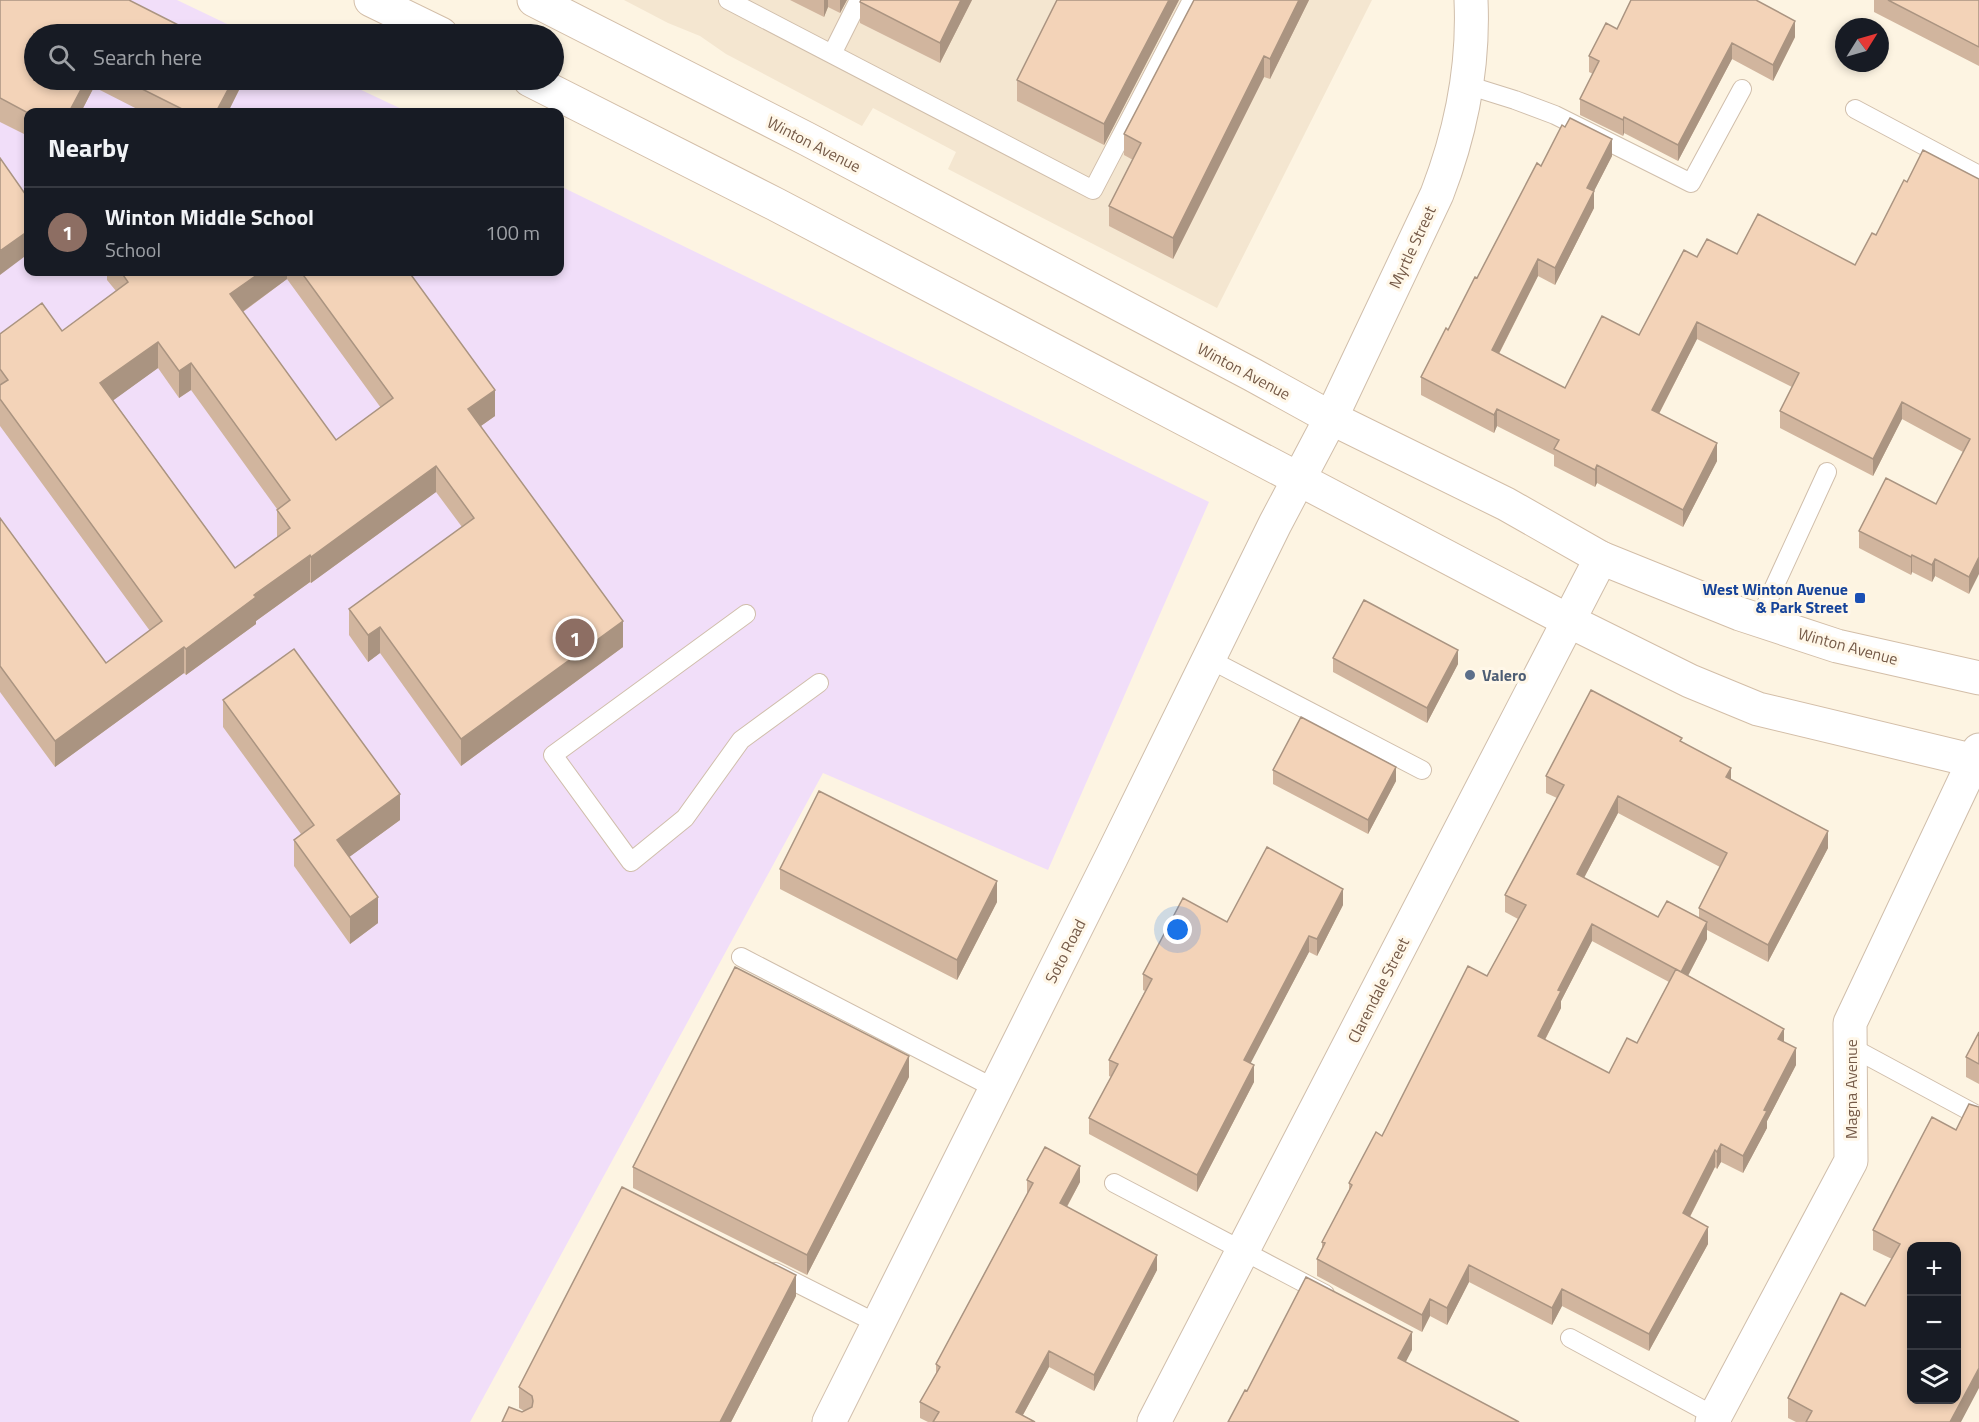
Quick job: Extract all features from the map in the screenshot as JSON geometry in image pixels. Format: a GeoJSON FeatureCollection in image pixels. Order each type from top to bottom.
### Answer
{"type":"FeatureCollection","features":[{"type":"Feature","properties":{"kind":"street"},"geometry":{"type":"LineString","coordinates":[[371,0],[420,24]]}},
{"type":"Feature","properties":{"kind":"street","name":"Winton Avenue"},"geometry":{"type":"LineString","coordinates":[[534,0],[828,151],[1331,418],[1506,504],[1601,558],[1759,620],[1837,646],[1979,678]]}},
{"type":"Feature","properties":{"kind":"street","name":"Myrtle Street"},"geometry":{"type":"LineString","coordinates":[[1298,478],[1331,418],[1437,194],[1450,161],[1463,111],[1467,84],[1472,21],[1471,0]]}},
{"type":"Feature","properties":{"kind":"street"},"geometry":{"type":"LineString","coordinates":[[550,90],[775,204],[1569,621],[1690,681],[1758,709],[1977,758]]}},
{"type":"Feature","properties":{"kind":"street","name":"Soto Road"},"geometry":{"type":"LineString","coordinates":[[829,1422],[1298,478]]}},
{"type":"Feature","properties":{"kind":"street","name":"Clarendale Street"},"geometry":{"type":"LineString","coordinates":[[1154,1422],[1601,558]]}},
{"type":"Feature","properties":{"kind":"street","name":"Magna Avenue"},"geometry":{"type":"LineString","coordinates":[[1718,1420],[1851,1161],[1850,1023],[1977,758]]}},
{"type":"Feature","properties":{"kind":"lane"},"geometry":{"type":"LineString","coordinates":[[728,0],[1093,190],[1192,0]]}},
{"type":"Feature","properties":{"kind":"lane"},"geometry":{"type":"LineString","coordinates":[[832,54],[859,0]]}},
{"type":"Feature","properties":{"kind":"lane"},"geometry":{"type":"LineString","coordinates":[[1467,84],[1555,115],[1692,183],[1742,88]]}},
{"type":"Feature","properties":{"kind":"lane"},"geometry":{"type":"LineString","coordinates":[[1855,109],[1979,175]]}},
{"type":"Feature","properties":{"kind":"lane"},"geometry":{"type":"LineString","coordinates":[[1759,620],[1827,472]]}},
{"type":"Feature","properties":{"kind":"lane"},"geometry":{"type":"LineString","coordinates":[[746,614],[553,755],[631,862],[685,819],[741,740],[819,683]]}},
{"type":"Feature","properties":{"kind":"lane"},"geometry":{"type":"LineString","coordinates":[[1209,660],[1422,770]]}},
{"type":"Feature","properties":{"kind":"lane"},"geometry":{"type":"LineString","coordinates":[[741,957],[996,1089]]}},
{"type":"Feature","properties":{"kind":"lane"},"geometry":{"type":"LineString","coordinates":[[1851,1047],[1979,1116]]}},
{"type":"Feature","properties":{"kind":"lane"},"geometry":{"type":"LineString","coordinates":[[1114,1183],[1342,1303]]}},
{"type":"Feature","properties":{"kind":"lane"},"geometry":{"type":"LineString","coordinates":[[759,1264],[878,1324]]}},
{"type":"Feature","properties":{"kind":"lane"},"geometry":{"type":"LineString","coordinates":[[1570,1338],[1718,1420]]}},
{"type":"Feature","properties":{"kind":"shaded area"},"geometry":{"type":"Polygon","coordinates":[[[28,0],[177,0],[227,24],[24,24],[24,90],[361,90],[400,108],[24,108],[24,276],[564,276],[564,188],[1209,502],[1048,870],[823,773],[470,1422],[0,1422],[0,49],[28,0]]]}},
{"type":"Feature","properties":{"kind":"shaded area"},"geometry":{"type":"Polygon","coordinates":[[[624,0],[1372,0],[1217,308],[948,169],[956,152],[873,108],[862,126],[726,54],[700,36],[668,23],[624,0]]]}},
{"type":"Feature","properties":{"kind":"building"},"geometry":{"type":"Polygon","coordinates":[[[0,0],[129,0],[176,24],[24,24],[24,90],[81,90],[71,108],[24,108],[24,111],[0,98],[0,0]]]}},
{"type":"Feature","properties":{"kind":"building"},"geometry":{"type":"Polygon","coordinates":[[[861,0],[961,0],[940,43],[860,2],[861,0]]]}},
{"type":"Feature","properties":{"kind":"building"},"geometry":{"type":"Polygon","coordinates":[[[1057,0],[1169,0],[1104,124],[1017,80],[1057,0]]]}},
{"type":"Feature","properties":{"kind":"building"},"geometry":{"type":"Polygon","coordinates":[[[1194,0],[1299,0],[1270,59],[1264,56],[1173,238],[1109,206],[1141,143],[1124,134],[1194,0]]]}},
{"type":"Feature","properties":{"kind":"building"},"geometry":{"type":"Polygon","coordinates":[[[1631,0],[1756,0],[1795,21],[1773,65],[1732,43],[1678,145],[1624,117],[1623,120],[1580,99],[1599,61],[1589,56],[1606,23],[1617,29],[1631,0]]]}},
{"type":"Feature","properties":{"kind":"building"},"geometry":{"type":"Polygon","coordinates":[[[1888,0],[1979,0],[1979,47],[1888,0]]]}},
{"type":"Feature","properties":{"kind":"building"},"geometry":{"type":"Polygon","coordinates":[[[144,90],[228,90],[218,108],[180,108],[144,90]]]}},
{"type":"Feature","properties":{"kind":"building"},"geometry":{"type":"Polygon","coordinates":[[[1570,118],[1612,139],[1587,188],[1594,191],[1555,268],[1538,259],[1492,350],[1565,388],[1602,316],[1639,335],[1684,250],[1697,257],[1707,239],[1737,254],[1758,214],[1855,265],[1872,233],[1876,235],[1904,180],[1907,182],[1923,150],[1979,179],[1979,557],[1969,577],[1935,559],[1932,565],[1912,555],[1911,557],[1859,531],[1886,478],[1936,504],[1970,439],[1902,402],[1873,459],[1780,411],[1799,373],[1697,322],[1652,410],[1717,443],[1683,510],[1597,465],[1595,470],[1554,449],[1559,440],[1497,409],[1494,415],[1421,377],[1446,328],[1448,330],[1475,277],[1477,278],[1537,163],[1541,166],[1562,125],[1565,127],[1570,118]]]}},
{"type":"Feature","properties":{"kind":"building"},"geometry":{"type":"Polygon","coordinates":[[[0,158],[24,192],[24,234],[0,251],[0,158]]]}},
{"type":"Feature","properties":{"kind":"building"},"geometry":{"type":"Polygon","coordinates":[[[124,276],[255,276],[230,294],[336,440],[393,398],[304,276],[412,276],[495,390],[468,409],[623,621],[461,739],[380,627],[368,635],[349,609],[474,518],[436,466],[311,557],[310,555],[254,595],[256,597],[186,649],[184,647],[55,741],[0,666],[0,518],[106,663],[162,621],[0,399],[0,385],[8,380],[0,369],[0,334],[42,303],[62,331],[128,282],[124,276]],[[158,342],[100,383],[235,568],[290,528],[277,510],[290,500],[191,363],[179,371],[158,342]]]}},
{"type":"Feature","properties":{"kind":"building"},"geometry":{"type":"Polygon","coordinates":[[[1364,600],[1458,650],[1427,708],[1333,658],[1364,600]]]}},
{"type":"Feature","properties":{"kind":"building"},"geometry":{"type":"Polygon","coordinates":[[[294,649],[400,794],[337,840],[378,897],[350,917],[294,840],[314,825],[223,700],[294,649]]]}},
{"type":"Feature","properties":{"kind":"building"},"geometry":{"type":"Polygon","coordinates":[[[1591,690],[1682,738],[1680,741],[1731,768],[1726,777],[1828,831],[1768,945],[1699,908],[1727,853],[1618,796],[1577,874],[1658,917],[1667,901],[1707,922],[1681,972],[1784,1029],[1778,1039],[1796,1048],[1743,1156],[1721,1144],[1717,1152],[1715,1150],[1683,1213],[1708,1227],[1649,1334],[1562,1289],[1552,1308],[1469,1265],[1447,1308],[1430,1299],[1422,1315],[1317,1259],[1325,1243],[1322,1242],[1352,1185],[1349,1183],[1376,1132],[1382,1136],[1468,966],[1487,976],[1526,905],[1505,895],[1564,785],[1546,776],[1591,690]],[[1592,924],[1558,990],[1561,991],[1538,1036],[1609,1073],[1627,1038],[1637,1043],[1676,969],[1592,924]]]}},
{"type":"Feature","properties":{"kind":"building"},"geometry":{"type":"Polygon","coordinates":[[[1301,717],[1396,767],[1368,820],[1273,770],[1301,717]]]}},
{"type":"Feature","properties":{"kind":"building"},"geometry":{"type":"Polygon","coordinates":[[[819,791],[997,881],[957,960],[780,869],[819,791]]]}},
{"type":"Feature","properties":{"kind":"building"},"geometry":{"type":"Polygon","coordinates":[[[1267,847],[1343,889],[1317,939],[1309,936],[1244,1060],[1254,1065],[1197,1175],[1089,1118],[1118,1064],[1109,1060],[1152,979],[1143,974],[1183,898],[1227,922],[1267,847]]]}},
{"type":"Feature","properties":{"kind":"building"},"geometry":{"type":"Polygon","coordinates":[[[735,967],[909,1056],[807,1255],[633,1167],[735,967]]]}},
{"type":"Feature","properties":{"kind":"building"},"geometry":{"type":"Polygon","coordinates":[[[1979,1032],[1979,1064],[1966,1057],[1979,1032]]]}},
{"type":"Feature","properties":{"kind":"building"},"geometry":{"type":"Polygon","coordinates":[[[1969,1104],[1979,1107],[1979,1368],[1961,1402],[1961,1242],[1907,1242],[1907,1404],[1960,1404],[1950,1422],[1806,1422],[1812,1411],[1788,1398],[1841,1293],[1865,1306],[1900,1244],[1873,1230],[1932,1117],[1956,1130],[1969,1104]]]}},
{"type":"Feature","properties":{"kind":"building"},"geometry":{"type":"Polygon","coordinates":[[[1045,1147],[1080,1166],[1060,1203],[1157,1255],[1094,1375],[1049,1351],[1016,1412],[1035,1422],[933,1422],[939,1412],[920,1402],[940,1367],[936,1364],[1033,1183],[1027,1180],[1045,1147]]]}},
{"type":"Feature","properties":{"kind":"building"},"geometry":{"type":"Polygon","coordinates":[[[622,1187],[796,1275],[720,1422],[502,1422],[509,1407],[522,1412],[532,1407],[532,1396],[519,1387],[622,1187]]]}},
{"type":"Feature","properties":{"kind":"building"},"geometry":{"type":"Polygon","coordinates":[[[1306,1277],[1412,1332],[1398,1358],[1519,1422],[1228,1422],[1245,1390],[1247,1391],[1306,1277]]]}},
{"type":"Feature","properties":{"kind":"place","name":"West Winton Avenue & Park Street"},"geometry":{"type":"Point","coordinates":[1860,598]}},
{"type":"Feature","properties":{"kind":"place","name":"Winton Middle School"},"geometry":{"type":"Point","coordinates":[575,638]}},
{"type":"Feature","properties":{"kind":"place","name":"Valero"},"geometry":{"type":"Point","coordinates":[1470,675]}}]}
